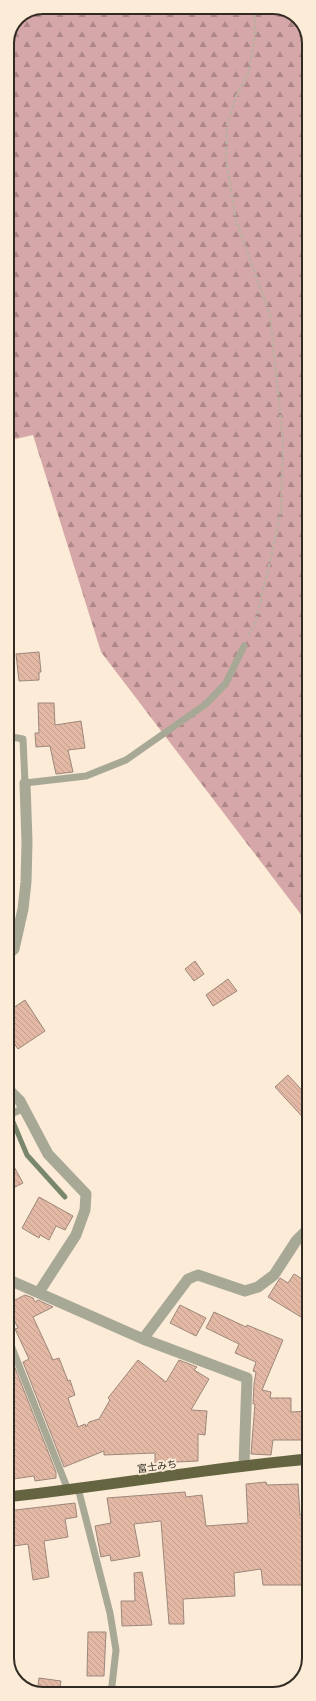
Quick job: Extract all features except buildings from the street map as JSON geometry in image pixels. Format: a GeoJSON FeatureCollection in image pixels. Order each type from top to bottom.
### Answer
{"type":"FeatureCollection","features":[{"type":"Feature","properties":{"kind":"highway","name":"富士みち"},"geometry":{"type":"LineString","coordinates":[[14,1496],[244,1465],[302,1460]]}},
{"type":"Feature","properties":{"kind":"street"},"geometry":{"type":"LineString","coordinates":[[14,949],[23,909],[26,882],[27,842],[25,783]]}},
{"type":"Feature","properties":{"kind":"street"},"geometry":{"type":"LineString","coordinates":[[14,1095],[20,1101],[48,1154],[86,1194],[85,1210],[76,1235],[39,1292]]}},
{"type":"Feature","properties":{"kind":"street"},"geometry":{"type":"LineString","coordinates":[[143,1339],[188,1279],[198,1275],[244,1291],[258,1287],[274,1275],[296,1241],[302,1235]]}},
{"type":"Feature","properties":{"kind":"street"},"geometry":{"type":"LineString","coordinates":[[14,1282],[143,1339],[247,1378],[244,1465]]}},
{"type":"Feature","properties":{"kind":"lane"},"geometry":{"type":"LineString","coordinates":[[14,737],[23,739],[25,783],[86,776],[126,760],[206,704],[226,682],[244,646]]}},
{"type":"Feature","properties":{"kind":"lane"},"geometry":{"type":"LineString","coordinates":[[14,1113],[24,1108]]}},
{"type":"Feature","properties":{"kind":"lane"},"geometry":{"type":"LineString","coordinates":[[14,1351],[73,1489],[110,1613],[116,1650],[112,1687]]}},
{"type":"Feature","properties":{"kind":"path"},"geometry":{"type":"LineString","coordinates":[[244,646],[256,620],[281,510],[283,441],[270,316],[236,220],[226,159],[227,125],[236,97],[248,72],[255,35],[255,17],[253,14]]}},
{"type":"Feature","properties":{"kind":"green space"},"geometry":{"type":"Polygon","coordinates":[[[43,14],[275,14],[289,19],[296,25],[302,39],[302,916],[101,652],[33,435],[14,439],[14,43],[16,32],[22,22],[32,16],[43,14]]]}},
{"type":"Feature","properties":{"kind":"waterway"},"geometry":{"type":"LineString","coordinates":[[14,1124],[27,1155],[65,1197]]}}]}
